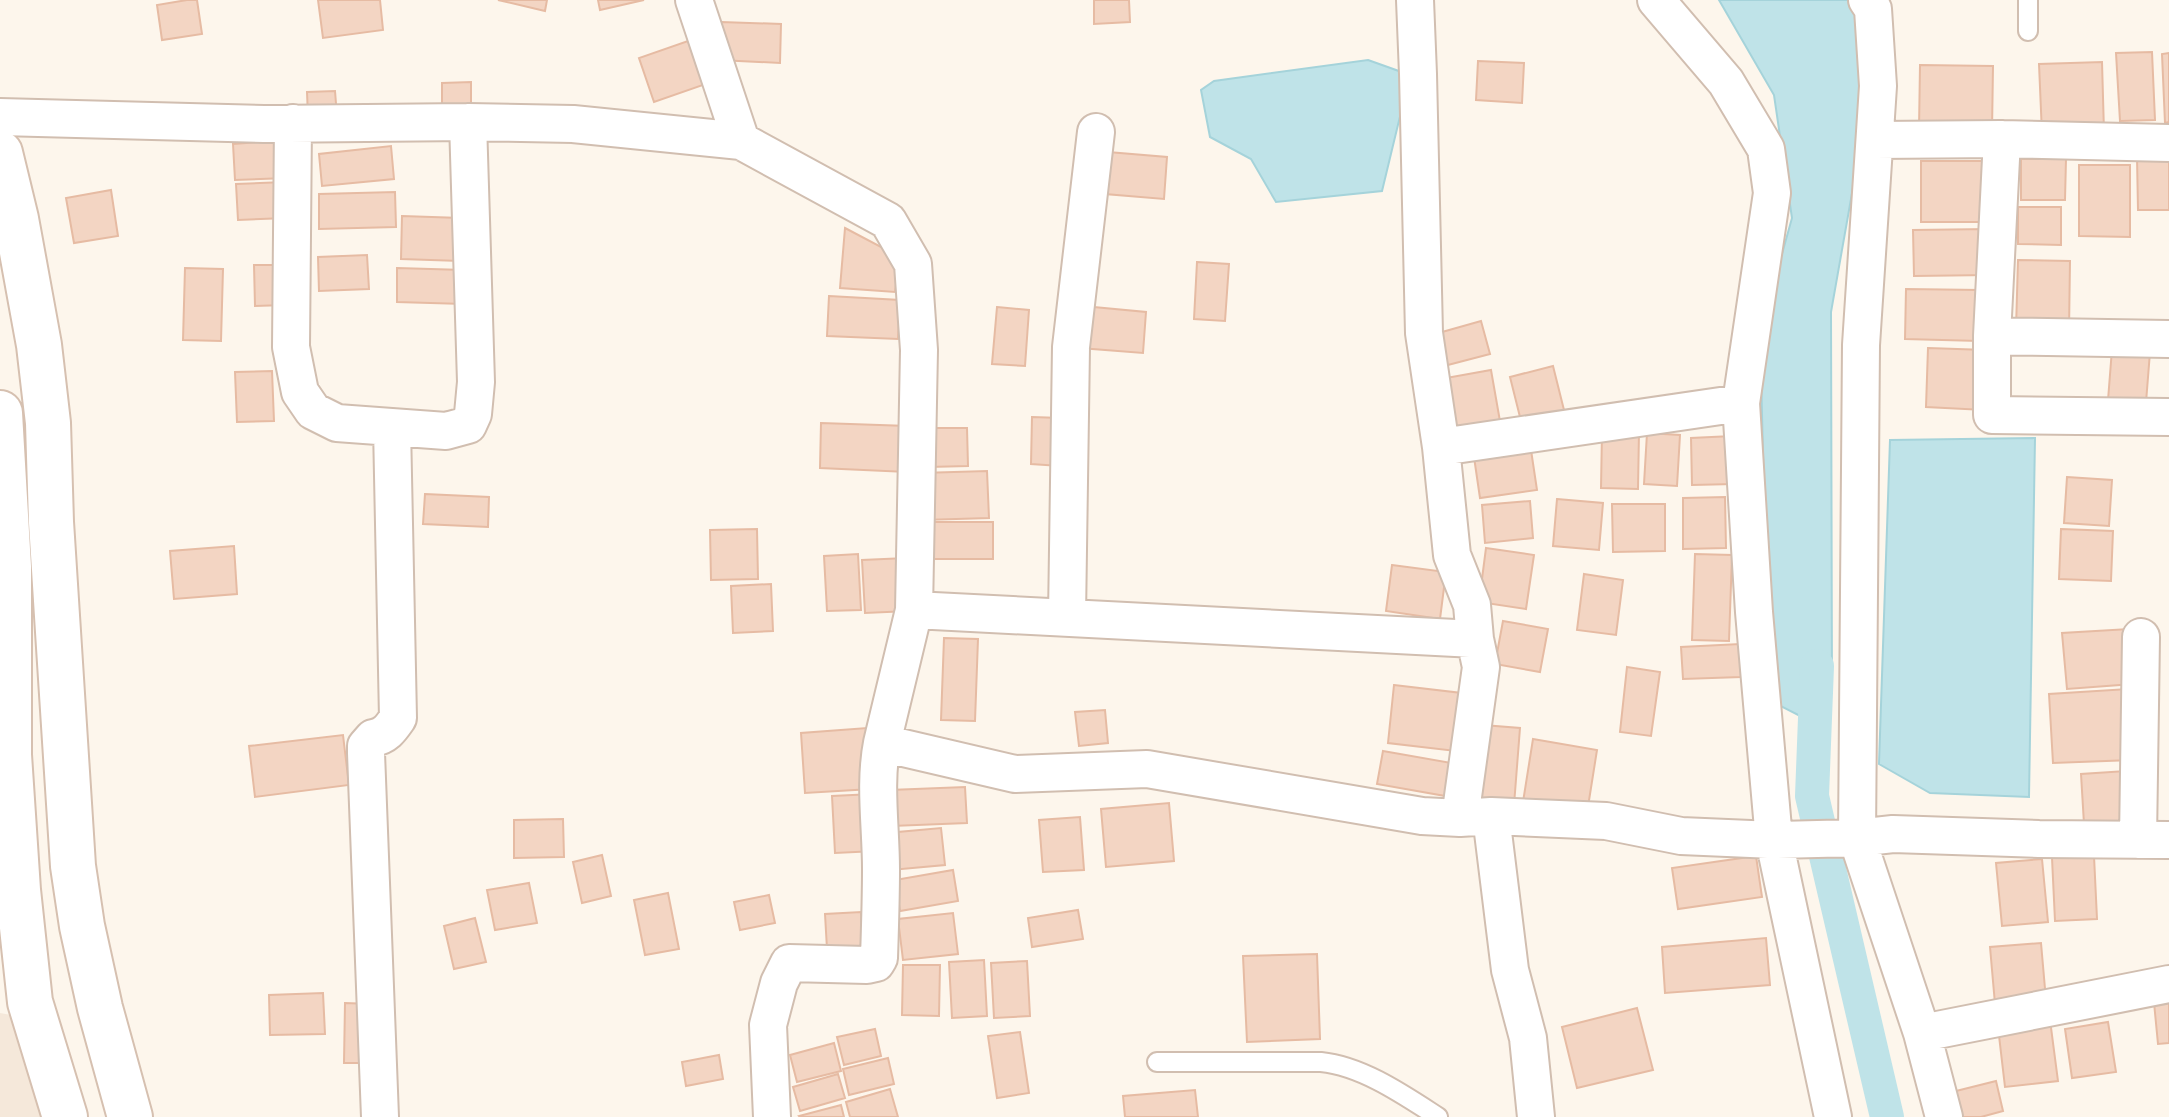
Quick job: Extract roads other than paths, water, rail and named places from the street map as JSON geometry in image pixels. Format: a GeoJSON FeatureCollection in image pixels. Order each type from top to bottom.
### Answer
{"type":"FeatureCollection","features":[{"type":"Feature","properties":{"kind":"main road"},"geometry":{"type":"LineString","coordinates":[[0,153],[16,219],[37,334],[48,423],[75,881],[100,1008],[130,1117]]}},
{"type":"Feature","properties":{"kind":"main road"},"geometry":{"type":"LineString","coordinates":[[0,413],[9,567],[9,892],[30,1002],[65,1117]]}},
{"type":"Feature","properties":{"kind":"street"},"geometry":{"type":"LineString","coordinates":[[694,0],[741,141]]}},
{"type":"Feature","properties":{"kind":"street"},"geometry":{"type":"LineString","coordinates":[[1415,0],[1424,333],[1441,447],[1452,555],[1472,605],[1481,667],[1475,817],[1528,1038],[1536,1117]]}},
{"type":"Feature","properties":{"kind":"street"},"geometry":{"type":"LineString","coordinates":[[1656,0],[1726,82],[1766,149],[1772,193],[1741,403],[1754,612],[1812,839],[1922,1033],[1944,1117]]}},
{"type":"Feature","properties":{"kind":"street"},"geometry":{"type":"LineString","coordinates":[[1833,1117],[1812,839],[1861,345],[1875,140],[1878,86],[1873,9],[1867,0]]}},
{"type":"Feature","properties":{"kind":"street"},"geometry":{"type":"LineString","coordinates":[[0,117],[293,123],[573,124],[741,141],[888,221],[913,264],[919,350],[914,610],[880,754],[879,958],[876,963],[867,965],[789,963],[779,983],[768,1025],[772,1117]]}},
{"type":"Feature","properties":{"kind":"street"},"geometry":{"type":"LineString","coordinates":[[293,123],[291,347],[300,392],[313,411],[337,423],[446,431],[468,425],[473,414],[476,382],[468,122]]}},
{"type":"Feature","properties":{"kind":"street"},"geometry":{"type":"LineString","coordinates":[[1067,617],[1071,347],[1096,132]]}},
{"type":"Feature","properties":{"kind":"street"},"geometry":{"type":"LineString","coordinates":[[2002,139],[1992,336],[1992,415],[2169,417]]}},
{"type":"Feature","properties":{"kind":"street"},"geometry":{"type":"LineString","coordinates":[[1875,140],[2169,143]]}},
{"type":"Feature","properties":{"kind":"street"},"geometry":{"type":"LineString","coordinates":[[1992,336],[2169,339]]}},
{"type":"Feature","properties":{"kind":"street"},"geometry":{"type":"LineString","coordinates":[[1441,447],[1741,403]]}},
{"type":"Feature","properties":{"kind":"street"},"geometry":{"type":"LineString","coordinates":[[380,1117],[366,746],[373,738],[382,737],[398,718],[392,427]]}},
{"type":"Feature","properties":{"kind":"street"},"geometry":{"type":"LineString","coordinates":[[914,610],[1475,639]]}},
{"type":"Feature","properties":{"kind":"street"},"geometry":{"type":"LineString","coordinates":[[882,743],[1015,774],[1147,769],[1422,816],[1606,821],[1681,836],[1812,839],[1893,834],[2153,840],[2141,637]]}},
{"type":"Feature","properties":{"kind":"street"},"geometry":{"type":"LineString","coordinates":[[1922,1033],[2169,984]]}},
{"type":"Feature","properties":{"kind":"lane"},"geometry":{"type":"LineString","coordinates":[[2028,0],[2028,31]]}},
{"type":"Feature","properties":{"kind":"lane"},"geometry":{"type":"LineString","coordinates":[[1157,1062],[1321,1062],[1345,1065],[1438,1117]]}},
{"type":"Feature","properties":{"kind":"water"},"geometry":{"type":"Polygon","coordinates":[[[1719,0],[1851,0],[1867,16],[1854,182],[1831,312],[1832,693],[1806,719],[1769,700],[1760,333],[1792,218],[1774,95],[1719,0]]]}},
{"type":"Feature","properties":{"kind":"water"},"geometry":{"type":"Polygon","coordinates":[[[1368,60],[1410,75],[1382,191],[1276,202],[1251,159],[1210,137],[1201,90],[1214,81],[1368,60]]]}},
{"type":"Feature","properties":{"kind":"water"},"geometry":{"type":"Polygon","coordinates":[[[2035,438],[2029,797],[1930,793],[1879,764],[1890,440],[2035,438]]]}},
{"type":"Feature","properties":{"kind":"waterway"},"geometry":{"type":"LineString","coordinates":[[1817,666],[1812,796],[1887,1117]]}}]}
